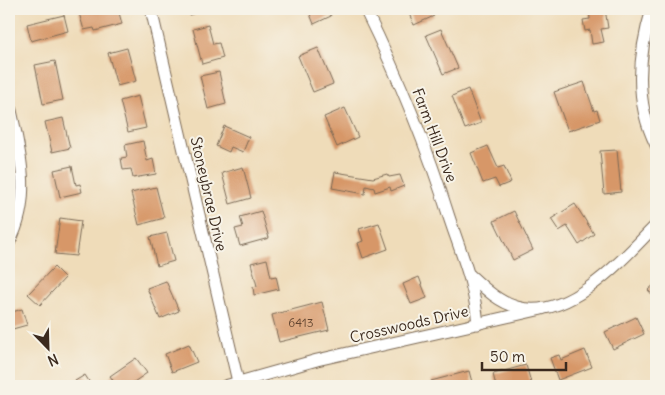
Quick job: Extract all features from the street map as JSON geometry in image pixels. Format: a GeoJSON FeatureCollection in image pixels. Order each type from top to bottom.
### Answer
{"type":"FeatureCollection","features":[{"type":"Feature","properties":{"kind":"street","name":"Stoneybrae Drive"},"geometry":{"type":"LineString","coordinates":[[151,9],[238,384]]}},
{"type":"Feature","properties":{"kind":"street","name":"Farm Hill Drive"},"geometry":{"type":"LineString","coordinates":[[365,9],[409,106],[470,274]]}},
{"type":"Feature","properties":{"kind":"street"},"geometry":{"type":"LineString","coordinates":[[652,9],[642,48],[640,91],[645,120],[656,145]]}},
{"type":"Feature","properties":{"kind":"street"},"geometry":{"type":"LineString","coordinates":[[9,101],[24,180],[20,218],[9,243]]}},
{"type":"Feature","properties":{"kind":"street"},"geometry":{"type":"LineString","coordinates":[[478,324],[542,309],[575,295],[615,266],[656,225]]}},
{"type":"Feature","properties":{"kind":"street","name":"Crosswoods Drive"},"geometry":{"type":"LineString","coordinates":[[225,386],[238,384],[317,360],[478,324],[475,294],[470,274]]}},
{"type":"Feature","properties":{"kind":"street"},"geometry":{"type":"LineString","coordinates":[[470,274],[504,302],[516,307],[542,309]]}},
{"type":"Feature","properties":{"kind":"building"},"geometry":{"type":"Polygon","coordinates":[[[94,9],[118,9],[122,24],[95,31],[94,28],[84,30],[79,13],[94,9]]]}},
{"type":"Feature","properties":{"kind":"building"},"geometry":{"type":"Polygon","coordinates":[[[187,9],[209,9],[189,15],[187,9]]]}},
{"type":"Feature","properties":{"kind":"building"},"geometry":{"type":"Polygon","coordinates":[[[308,9],[327,9],[331,16],[314,24],[308,9]]]}},
{"type":"Feature","properties":{"kind":"building"},"geometry":{"type":"Polygon","coordinates":[[[407,9],[431,9],[434,16],[414,25],[407,9]]]}},
{"type":"Feature","properties":{"kind":"building"},"geometry":{"type":"Polygon","coordinates":[[[589,9],[605,9],[608,28],[601,29],[604,42],[592,44],[590,30],[585,31],[583,20],[590,19],[589,9]]]}},
{"type":"Feature","properties":{"kind":"building"},"geometry":{"type":"Polygon","coordinates":[[[64,15],[68,31],[31,41],[27,24],[64,15]]]}},
{"type":"Feature","properties":{"kind":"building"},"geometry":{"type":"Polygon","coordinates":[[[208,25],[213,44],[219,43],[223,58],[202,64],[193,29],[208,25]]]}},
{"type":"Feature","properties":{"kind":"building"},"geometry":{"type":"Polygon","coordinates":[[[441,29],[458,68],[443,74],[426,35],[441,29]]]}},
{"type":"Feature","properties":{"kind":"building"},"geometry":{"type":"Polygon","coordinates":[[[127,48],[136,81],[117,86],[108,53],[127,48]]]}},
{"type":"Feature","properties":{"kind":"building"},"geometry":{"type":"Polygon","coordinates":[[[318,48],[333,84],[313,92],[298,56],[318,48]]]}},
{"type":"Feature","properties":{"kind":"building"},"geometry":{"type":"Polygon","coordinates":[[[55,61],[63,100],[43,104],[35,65],[55,61]]]}},
{"type":"Feature","properties":{"kind":"building"},"geometry":{"type":"Polygon","coordinates":[[[219,72],[226,104],[208,109],[200,76],[219,72]]]}},
{"type":"Feature","properties":{"kind":"building"},"geometry":{"type":"Polygon","coordinates":[[[584,82],[594,111],[597,110],[600,120],[568,131],[554,92],[584,82]]]}},
{"type":"Feature","properties":{"kind":"building"},"geometry":{"type":"Polygon","coordinates":[[[468,89],[481,123],[465,129],[452,96],[468,89]]]}},
{"type":"Feature","properties":{"kind":"building"},"geometry":{"type":"Polygon","coordinates":[[[138,96],[146,128],[128,132],[120,101],[138,96]]]}},
{"type":"Feature","properties":{"kind":"building"},"geometry":{"type":"Polygon","coordinates":[[[345,108],[358,137],[337,147],[324,117],[345,108]]]}},
{"type":"Feature","properties":{"kind":"building"},"geometry":{"type":"Polygon","coordinates":[[[63,118],[70,148],[52,152],[45,122],[63,118]]]}},
{"type":"Feature","properties":{"kind":"building"},"geometry":{"type":"Polygon","coordinates":[[[224,126],[249,137],[243,152],[231,147],[229,152],[216,146],[224,126]]]}},
{"type":"Feature","properties":{"kind":"building"},"geometry":{"type":"Polygon","coordinates":[[[143,141],[147,161],[153,159],[156,174],[133,178],[131,169],[123,170],[121,158],[127,157],[125,145],[143,141]]]}},
{"type":"Feature","properties":{"kind":"building"},"geometry":{"type":"Polygon","coordinates":[[[488,146],[498,168],[504,166],[511,182],[499,187],[495,179],[483,183],[471,153],[488,146]]]}},
{"type":"Feature","properties":{"kind":"building"},"geometry":{"type":"Polygon","coordinates":[[[617,150],[621,192],[604,194],[600,151],[617,150]]]}},
{"type":"Feature","properties":{"kind":"building"},"geometry":{"type":"Polygon","coordinates":[[[72,166],[76,185],[80,184],[82,192],[60,197],[54,170],[72,166]]]}},
{"type":"Feature","properties":{"kind":"building"},"geometry":{"type":"Polygon","coordinates":[[[243,167],[251,198],[230,204],[222,173],[243,167]]]}},
{"type":"Feature","properties":{"kind":"building"},"geometry":{"type":"Polygon","coordinates":[[[335,172],[373,178],[387,174],[389,177],[400,175],[404,186],[391,191],[390,187],[375,192],[374,188],[366,186],[365,194],[332,188],[335,172]]]}},
{"type":"Feature","properties":{"kind":"building"},"geometry":{"type":"Polygon","coordinates":[[[156,187],[164,218],[139,225],[131,193],[156,187]]]}},
{"type":"Feature","properties":{"kind":"building"},"geometry":{"type":"Polygon","coordinates":[[[575,204],[594,234],[579,245],[567,226],[559,231],[551,219],[575,204]]]}},
{"type":"Feature","properties":{"kind":"building"},"geometry":{"type":"Polygon","coordinates":[[[261,211],[269,238],[240,246],[235,229],[243,227],[240,217],[261,211]]]}},
{"type":"Feature","properties":{"kind":"building"},"geometry":{"type":"Polygon","coordinates":[[[514,211],[533,250],[513,260],[494,221],[514,211]]]}},
{"type":"Feature","properties":{"kind":"building"},"geometry":{"type":"Polygon","coordinates":[[[60,218],[81,221],[76,256],[55,254],[60,218]]]}},
{"type":"Feature","properties":{"kind":"building"},"geometry":{"type":"Polygon","coordinates":[[[379,223],[388,249],[363,258],[358,243],[363,241],[359,229],[379,223]]]}},
{"type":"Feature","properties":{"kind":"building"},"geometry":{"type":"Polygon","coordinates":[[[167,233],[174,261],[157,266],[150,237],[167,233]]]}},
{"type":"Feature","properties":{"kind":"building"},"geometry":{"type":"Polygon","coordinates":[[[267,259],[271,277],[276,276],[279,289],[254,295],[253,287],[257,286],[251,263],[267,259]]]}},
{"type":"Feature","properties":{"kind":"building"},"geometry":{"type":"Polygon","coordinates":[[[54,267],[65,278],[40,305],[28,294],[54,267]]]}},
{"type":"Feature","properties":{"kind":"building"},"geometry":{"type":"Polygon","coordinates":[[[419,277],[427,298],[411,304],[403,284],[419,277]]]}},
{"type":"Feature","properties":{"kind":"building"},"geometry":{"type":"Polygon","coordinates":[[[166,281],[179,311],[160,319],[147,288],[166,281]]]}},
{"type":"Feature","properties":{"kind":"building"},"geometry":{"type":"Polygon","coordinates":[[[656,283],[656,299],[648,290],[656,283]]]}},
{"type":"Feature","properties":{"kind":"building"},"geometry":{"type":"Polygon","coordinates":[[[322,302],[329,330],[279,342],[272,315],[322,302]]]}},
{"type":"Feature","properties":{"kind":"building"},"geometry":{"type":"Polygon","coordinates":[[[22,309],[27,325],[9,330],[9,313],[22,309]]]}},
{"type":"Feature","properties":{"kind":"building"},"geometry":{"type":"Polygon","coordinates":[[[636,317],[644,334],[613,349],[605,332],[636,317]]]}},
{"type":"Feature","properties":{"kind":"building"},"geometry":{"type":"Polygon","coordinates":[[[189,344],[197,362],[172,372],[165,354],[189,344]]]}},
{"type":"Feature","properties":{"kind":"building"},"geometry":{"type":"Polygon","coordinates":[[[585,350],[592,367],[558,380],[550,358],[559,355],[561,360],[585,350]]]}},
{"type":"Feature","properties":{"kind":"building"},"geometry":{"type":"Polygon","coordinates":[[[136,358],[147,373],[128,386],[117,386],[110,376],[136,358]]]}},
{"type":"Feature","properties":{"kind":"building"},"geometry":{"type":"Polygon","coordinates":[[[526,365],[532,386],[496,386],[493,374],[526,365]]]}},
{"type":"Feature","properties":{"kind":"building"},"geometry":{"type":"Polygon","coordinates":[[[469,371],[473,386],[433,386],[431,381],[469,371]]]}},
{"type":"Feature","properties":{"kind":"building"},"geometry":{"type":"Polygon","coordinates":[[[85,375],[92,386],[79,386],[75,381],[85,375]]]}}]}
